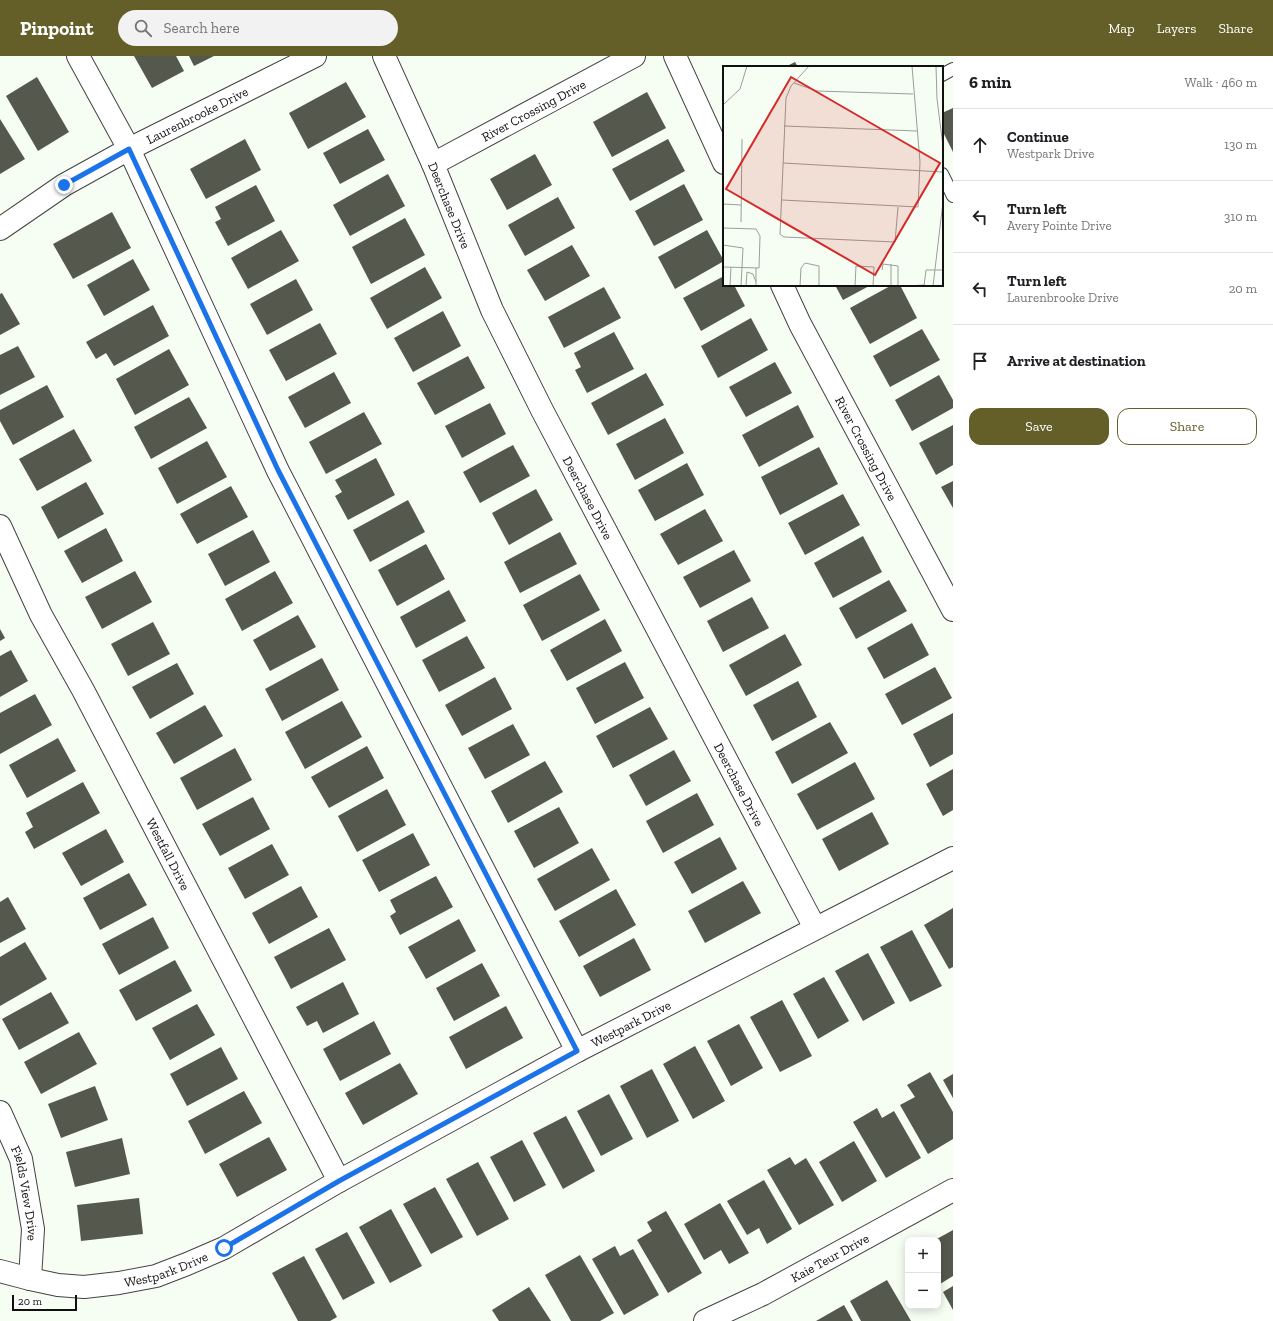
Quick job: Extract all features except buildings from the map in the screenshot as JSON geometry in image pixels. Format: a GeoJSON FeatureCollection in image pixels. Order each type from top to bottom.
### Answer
{"type":"FeatureCollection","features":[{"type":"Feature","properties":{"kind":"street"},"geometry":{"type":"LineString","coordinates":[[78,56],[129,149],[278,470],[577,1051]]}},
{"type":"Feature","properties":{"kind":"street","name":"Laurenbrooke Drive"},"geometry":{"type":"LineString","coordinates":[[0,229],[64,185],[129,149],[315,56]]}},
{"type":"Feature","properties":{"kind":"street","name":"Deerchase Drive"},"geometry":{"type":"LineString","coordinates":[[384,56],[433,164],[492,310],[542,410],[815,928]]}},
{"type":"Feature","properties":{"kind":"street","name":"River Crossing Drive"},"geometry":{"type":"LineString","coordinates":[[433,164],[634,56]]}},
{"type":"Feature","properties":{"kind":"street"},"geometry":{"type":"LineString","coordinates":[[675,56],[723,161]]}},
{"type":"Feature","properties":{"kind":"street","name":"River Crossing Drive"},"geometry":{"type":"LineString","coordinates":[[782,286],[800,324],[953,610]]}},
{"type":"Feature","properties":{"kind":"street","name":"Westfall Drive"},"geometry":{"type":"LineString","coordinates":[[0,526],[41,615],[83,690],[339,1181]]}},
{"type":"Feature","properties":{"kind":"street","name":"Westpark Drive"},"geometry":{"type":"LineString","coordinates":[[0,1271],[58,1285],[84,1287],[119,1283],[156,1276],[224,1248],[339,1181],[577,1051],[953,858]]}},
{"type":"Feature","properties":{"kind":"street","name":"Fields View Drive"},"geometry":{"type":"LineString","coordinates":[[0,1112],[21,1159],[33,1229],[30,1279]]}},
{"type":"Feature","properties":{"kind":"street","name":"Kaie Teur Drive"},"geometry":{"type":"LineString","coordinates":[[705,1321],[763,1294],[953,1190]]}},
{"type":"Feature","properties":{"kind":"lane"},"geometry":{"type":"LineString","coordinates":[[943,74],[953,69]]}},
{"type":"Feature","properties":{"kind":"lane"},"geometry":{"type":"LineString","coordinates":[[943,176],[953,196]]}},
{"type":"Feature","properties":{"kind":"route"},"geometry":{"type":"LineString","coordinates":[[64,185],[129,149],[278,470],[577,1051],[339,1181],[224,1248]]}}]}
